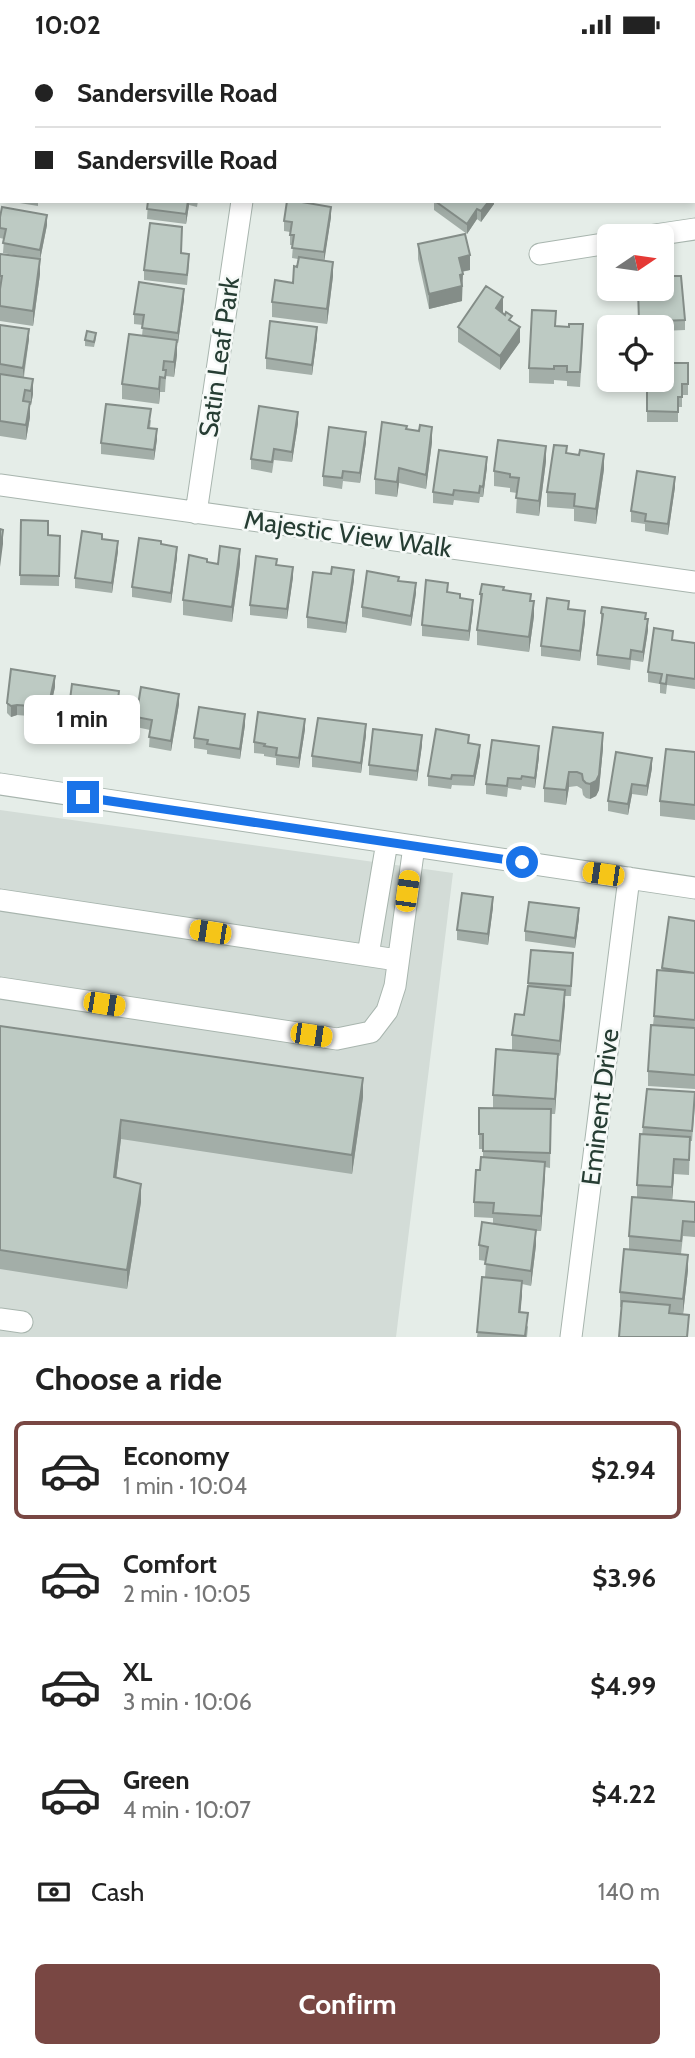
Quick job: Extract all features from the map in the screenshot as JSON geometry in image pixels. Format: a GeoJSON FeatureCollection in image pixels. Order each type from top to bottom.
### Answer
{"type":"FeatureCollection","features":[{"type":"Feature","properties":{"kind":"street","name":"Satin Leaf Park"},"geometry":{"type":"LineString","coordinates":[[197,513],[242,203]]}},
{"type":"Feature","properties":{"kind":"street"},"geometry":{"type":"LineString","coordinates":[[674,232],[695,229]]}},
{"type":"Feature","properties":{"kind":"street"},"geometry":{"type":"LineString","coordinates":[[540,254],[597,245]]}},
{"type":"Feature","properties":{"kind":"street","name":"Majestic View Walk"},"geometry":{"type":"LineString","coordinates":[[0,485],[695,582]]}},
{"type":"Feature","properties":{"kind":"street"},"geometry":{"type":"LineString","coordinates":[[0,784],[695,888]]}},
{"type":"Feature","properties":{"kind":"street"},"geometry":{"type":"LineString","coordinates":[[368,955],[387,842]]}},
{"type":"Feature","properties":{"kind":"street"},"geometry":{"type":"LineString","coordinates":[[0,988],[337,1039],[371,1032],[387,1011],[395,986],[414,846]]}},
{"type":"Feature","properties":{"kind":"street","name":"Eminent Drive"},"geometry":{"type":"LineString","coordinates":[[571,1337],[629,878]]}},
{"type":"Feature","properties":{"kind":"street"},"geometry":{"type":"LineString","coordinates":[[0,900],[397,960]]}},
{"type":"Feature","properties":{"kind":"street"},"geometry":{"type":"LineString","coordinates":[[0,1319],[22,1322]]}},
{"type":"Feature","properties":{"kind":"shaded area"},"geometry":{"type":"Polygon","coordinates":[[[0,810],[453,873],[396,1337],[0,1337],[0,810]]]}},
{"type":"Feature","properties":{"kind":"building"},"geometry":{"type":"Polygon","coordinates":[[[148,203],[188,203],[186,214],[147,209],[148,203]]]}},
{"type":"Feature","properties":{"kind":"building"},"geometry":{"type":"Polygon","coordinates":[[[287,203],[331,207],[324,252],[292,248],[292,222],[284,221],[287,203]]]}},
{"type":"Feature","properties":{"kind":"building"},"geometry":{"type":"Polygon","coordinates":[[[438,203],[487,203],[481,211],[477,209],[467,224],[438,203]]]}},
{"type":"Feature","properties":{"kind":"building"},"geometry":{"type":"Polygon","coordinates":[[[2,207],[47,215],[40,250],[3,243],[6,229],[0,228],[2,207]]]}},
{"type":"Feature","properties":{"kind":"building"},"geometry":{"type":"Polygon","coordinates":[[[150,223],[182,227],[181,253],[189,254],[187,275],[144,270],[150,223]]]}},
{"type":"Feature","properties":{"kind":"building"},"geometry":{"type":"Polygon","coordinates":[[[465,234],[470,255],[459,258],[463,274],[460,275],[462,286],[429,294],[418,244],[465,234]]]}},
{"type":"Feature","properties":{"kind":"building"},"geometry":{"type":"Polygon","coordinates":[[[0,254],[40,259],[33,311],[0,306],[0,254]]]}},
{"type":"Feature","properties":{"kind":"building"},"geometry":{"type":"Polygon","coordinates":[[[299,257],[333,262],[327,309],[272,302],[275,280],[293,283],[294,266],[297,267],[299,257]]]}},
{"type":"Feature","properties":{"kind":"building"},"geometry":{"type":"Polygon","coordinates":[[[674,276],[681,276],[685,320],[674,320],[674,315],[639,315],[638,301],[674,301],[674,276]]]}},
{"type":"Feature","properties":{"kind":"building"},"geometry":{"type":"Polygon","coordinates":[[[139,282],[184,289],[178,333],[142,328],[144,315],[134,314],[139,282]]]}},
{"type":"Feature","properties":{"kind":"building"},"geometry":{"type":"Polygon","coordinates":[[[486,286],[503,297],[496,308],[505,315],[506,312],[512,316],[509,320],[520,327],[500,356],[458,327],[486,286]]]}},
{"type":"Feature","properties":{"kind":"building"},"geometry":{"type":"Polygon","coordinates":[[[532,310],[556,311],[555,326],[583,324],[580,372],[567,372],[567,366],[554,366],[554,369],[529,368],[532,310]]]}},
{"type":"Feature","properties":{"kind":"building"},"geometry":{"type":"Polygon","coordinates":[[[270,321],[317,327],[312,365],[266,358],[270,321]]]}},
{"type":"Feature","properties":{"kind":"building"},"geometry":{"type":"Polygon","coordinates":[[[0,325],[29,329],[23,368],[0,364],[0,325]]]}},
{"type":"Feature","properties":{"kind":"building"},"geometry":{"type":"Polygon","coordinates":[[[87,331],[96,333],[94,342],[85,340],[87,331]]]}},
{"type":"Feature","properties":{"kind":"building"},"geometry":{"type":"Polygon","coordinates":[[[129,334],[177,340],[174,362],[164,361],[165,378],[160,377],[159,389],[122,384],[129,334]]]}},
{"type":"Feature","properties":{"kind":"building"},"geometry":{"type":"Polygon","coordinates":[[[674,363],[688,363],[688,384],[682,384],[682,397],[678,397],[678,412],[647,411],[647,392],[674,392],[674,363]]]}},
{"type":"Feature","properties":{"kind":"building"},"geometry":{"type":"Polygon","coordinates":[[[0,374],[33,379],[31,391],[25,390],[23,401],[30,402],[26,425],[0,421],[0,374]]]}},
{"type":"Feature","properties":{"kind":"building"},"geometry":{"type":"Polygon","coordinates":[[[106,404],[151,409],[148,428],[157,429],[154,450],[101,443],[106,404]]]}},
{"type":"Feature","properties":{"kind":"building"},"geometry":{"type":"Polygon","coordinates":[[[259,406],[298,412],[292,452],[274,449],[272,462],[251,459],[259,406]]]}},
{"type":"Feature","properties":{"kind":"building"},"geometry":{"type":"Polygon","coordinates":[[[382,422],[419,431],[420,425],[432,427],[426,475],[399,468],[397,482],[375,479],[382,422]]]}},
{"type":"Feature","properties":{"kind":"building"},"geometry":{"type":"Polygon","coordinates":[[[329,427],[366,432],[360,473],[343,471],[342,478],[323,476],[329,427]]]}},
{"type":"Feature","properties":{"kind":"building"},"geometry":{"type":"Polygon","coordinates":[[[498,440],[546,446],[539,501],[516,498],[519,478],[494,471],[498,440]]]}},
{"type":"Feature","properties":{"kind":"building"},"geometry":{"type":"Polygon","coordinates":[[[554,445],[567,446],[566,453],[579,455],[580,450],[604,454],[596,509],[574,506],[575,494],[547,492],[554,445]]]}},
{"type":"Feature","properties":{"kind":"building"},"geometry":{"type":"Polygon","coordinates":[[[439,450],[487,457],[483,487],[480,486],[479,493],[454,490],[453,495],[433,492],[439,450]]]}},
{"type":"Feature","properties":{"kind":"building"},"geometry":{"type":"Polygon","coordinates":[[[637,471],[675,477],[668,524],[645,521],[646,514],[631,511],[637,471]]]}},
{"type":"Feature","properties":{"kind":"building"},"geometry":{"type":"Polygon","coordinates":[[[21,520],[48,521],[48,535],[60,536],[59,576],[20,575],[21,520]]]}},
{"type":"Feature","properties":{"kind":"building"},"geometry":{"type":"Polygon","coordinates":[[[0,529],[3,530],[0,552],[0,529]]]}},
{"type":"Feature","properties":{"kind":"building"},"geometry":{"type":"Polygon","coordinates":[[[82,531],[102,534],[102,539],[118,541],[112,583],[75,578],[82,531]]]}},
{"type":"Feature","properties":{"kind":"building"},"geometry":{"type":"Polygon","coordinates":[[[139,538],[161,541],[161,544],[177,547],[171,593],[132,587],[139,538]]]}},
{"type":"Feature","properties":{"kind":"building"},"geometry":{"type":"Polygon","coordinates":[[[220,546],[240,549],[232,607],[183,600],[189,555],[218,564],[220,546]]]}},
{"type":"Feature","properties":{"kind":"building"},"geometry":{"type":"Polygon","coordinates":[[[256,556],[277,559],[276,565],[293,567],[287,609],[250,605],[256,556]]]}},
{"type":"Feature","properties":{"kind":"building"},"geometry":{"type":"Polygon","coordinates":[[[332,567],[354,570],[346,623],[307,617],[313,572],[331,574],[332,567]]]}},
{"type":"Feature","properties":{"kind":"building"},"geometry":{"type":"Polygon","coordinates":[[[367,571],[399,577],[398,581],[416,583],[411,616],[362,607],[367,571]]]}},
{"type":"Feature","properties":{"kind":"building"},"geometry":{"type":"Polygon","coordinates":[[[426,580],[448,583],[447,592],[473,600],[469,631],[422,625],[426,580]]]}},
{"type":"Feature","properties":{"kind":"building"},"geometry":{"type":"Polygon","coordinates":[[[482,584],[531,594],[530,601],[534,601],[529,637],[477,630],[482,584]]]}},
{"type":"Feature","properties":{"kind":"building"},"geometry":{"type":"Polygon","coordinates":[[[547,598],[569,601],[568,609],[585,611],[580,651],[541,646],[547,598]]]}},
{"type":"Feature","properties":{"kind":"building"},"geometry":{"type":"Polygon","coordinates":[[[602,607],[646,613],[645,619],[648,619],[643,652],[631,650],[630,659],[597,655],[602,607]]]}},
{"type":"Feature","properties":{"kind":"building"},"geometry":{"type":"Polygon","coordinates":[[[654,628],[673,631],[672,640],[695,643],[695,679],[667,675],[666,684],[660,683],[662,674],[648,672],[654,628]]]}},
{"type":"Feature","properties":{"kind":"building"},"geometry":{"type":"Polygon","coordinates":[[[11,669],[55,676],[50,699],[54,701],[51,723],[39,724],[28,719],[30,706],[11,706],[7,703],[11,669]]]}},
{"type":"Feature","properties":{"kind":"building"},"geometry":{"type":"Polygon","coordinates":[[[72,684],[119,691],[114,732],[103,733],[93,729],[93,723],[68,716],[72,684]]]}},
{"type":"Feature","properties":{"kind":"building"},"geometry":{"type":"Polygon","coordinates":[[[141,687],[179,694],[171,741],[149,737],[152,720],[136,717],[141,687]]]}},
{"type":"Feature","properties":{"kind":"building"},"geometry":{"type":"Polygon","coordinates":[[[199,707],[245,714],[240,749],[207,744],[208,740],[194,738],[199,707]]]}},
{"type":"Feature","properties":{"kind":"building"},"geometry":{"type":"Polygon","coordinates":[[[258,712],[305,719],[299,758],[276,755],[277,748],[254,742],[258,712]]]}},
{"type":"Feature","properties":{"kind":"building"},"geometry":{"type":"Polygon","coordinates":[[[318,718],[366,724],[361,763],[312,756],[318,718]]]}},
{"type":"Feature","properties":{"kind":"building"},"geometry":{"type":"Polygon","coordinates":[[[553,727],[603,733],[599,775],[596,781],[586,783],[582,774],[569,772],[566,790],[544,788],[553,727]]]}},
{"type":"Feature","properties":{"kind":"building"},"geometry":{"type":"Polygon","coordinates":[[[373,729],[422,735],[417,771],[369,765],[373,729]]]}},
{"type":"Feature","properties":{"kind":"building"},"geometry":{"type":"Polygon","coordinates":[[[436,729],[469,735],[468,743],[480,745],[474,776],[452,775],[451,779],[428,776],[436,729]]]}},
{"type":"Feature","properties":{"kind":"building"},"geometry":{"type":"Polygon","coordinates":[[[492,740],[539,746],[535,778],[508,778],[507,786],[486,784],[492,740]]]}},
{"type":"Feature","properties":{"kind":"building"},"geometry":{"type":"Polygon","coordinates":[[[666,749],[695,752],[695,805],[660,801],[666,749]]]}},
{"type":"Feature","properties":{"kind":"building"},"geometry":{"type":"Polygon","coordinates":[[[616,752],[652,758],[647,786],[632,784],[628,804],[608,801],[616,752]]]}},
{"type":"Feature","properties":{"kind":"building"},"geometry":{"type":"Polygon","coordinates":[[[462,893],[493,897],[488,934],[457,930],[462,893]]]}},
{"type":"Feature","properties":{"kind":"building"},"geometry":{"type":"Polygon","coordinates":[[[529,902],[579,908],[575,938],[525,931],[529,902]]]}},
{"type":"Feature","properties":{"kind":"building"},"geometry":{"type":"Polygon","coordinates":[[[669,917],[695,921],[695,973],[662,968],[669,917]]]}},
{"type":"Feature","properties":{"kind":"building"},"geometry":{"type":"Polygon","coordinates":[[[531,950],[573,953],[571,986],[528,983],[531,950]]]}},
{"type":"Feature","properties":{"kind":"building"},"geometry":{"type":"Polygon","coordinates":[[[657,970],[695,973],[695,1020],[654,1016],[657,970]]]}},
{"type":"Feature","properties":{"kind":"building"},"geometry":{"type":"Polygon","coordinates":[[[528,986],[565,990],[560,1041],[512,1035],[515,1014],[524,1015],[528,986]]]}},
{"type":"Feature","properties":{"kind":"building"},"geometry":{"type":"Polygon","coordinates":[[[651,1025],[695,1028],[695,1075],[648,1071],[651,1025]]]}},
{"type":"Feature","properties":{"kind":"building"},"geometry":{"type":"Polygon","coordinates":[[[0,1026],[363,1078],[352,1155],[121,1120],[114,1177],[141,1184],[127,1270],[0,1250],[0,1026]]]}},
{"type":"Feature","properties":{"kind":"building"},"geometry":{"type":"Polygon","coordinates":[[[496,1049],[558,1054],[555,1099],[493,1095],[496,1049]]]}},
{"type":"Feature","properties":{"kind":"building"},"geometry":{"type":"Polygon","coordinates":[[[647,1089],[695,1092],[692,1131],[643,1127],[647,1089]]]}},
{"type":"Feature","properties":{"kind":"building"},"geometry":{"type":"Polygon","coordinates":[[[479,1108],[551,1109],[550,1153],[483,1151],[483,1134],[479,1134],[479,1108]]]}},
{"type":"Feature","properties":{"kind":"building"},"geometry":{"type":"Polygon","coordinates":[[[640,1134],[690,1137],[689,1160],[674,1159],[672,1187],[637,1185],[640,1134]]]}},
{"type":"Feature","properties":{"kind":"building"},"geometry":{"type":"Polygon","coordinates":[[[481,1157],[545,1162],[541,1216],[493,1213],[494,1203],[474,1202],[476,1170],[480,1170],[481,1157]]]}},
{"type":"Feature","properties":{"kind":"building"},"geometry":{"type":"Polygon","coordinates":[[[632,1197],[695,1202],[695,1222],[683,1221],[681,1241],[629,1236],[632,1197]]]}},
{"type":"Feature","properties":{"kind":"building"},"geometry":{"type":"Polygon","coordinates":[[[482,1222],[536,1230],[531,1271],[485,1264],[488,1247],[479,1245],[482,1222]]]}},
{"type":"Feature","properties":{"kind":"building"},"geometry":{"type":"Polygon","coordinates":[[[624,1249],[688,1255],[683,1299],[620,1292],[624,1249]]]}},
{"type":"Feature","properties":{"kind":"building"},"geometry":{"type":"Polygon","coordinates":[[[482,1277],[522,1281],[519,1312],[528,1313],[525,1336],[477,1332],[482,1277]]]}},
{"type":"Feature","properties":{"kind":"building"},"geometry":{"type":"Polygon","coordinates":[[[622,1301],[670,1305],[669,1313],[689,1315],[687,1337],[619,1337],[622,1301]]]}},
{"type":"Feature","properties":{"kind":"route"},"geometry":{"type":"LineString","coordinates":[[83,797],[522,862]]}}]}
